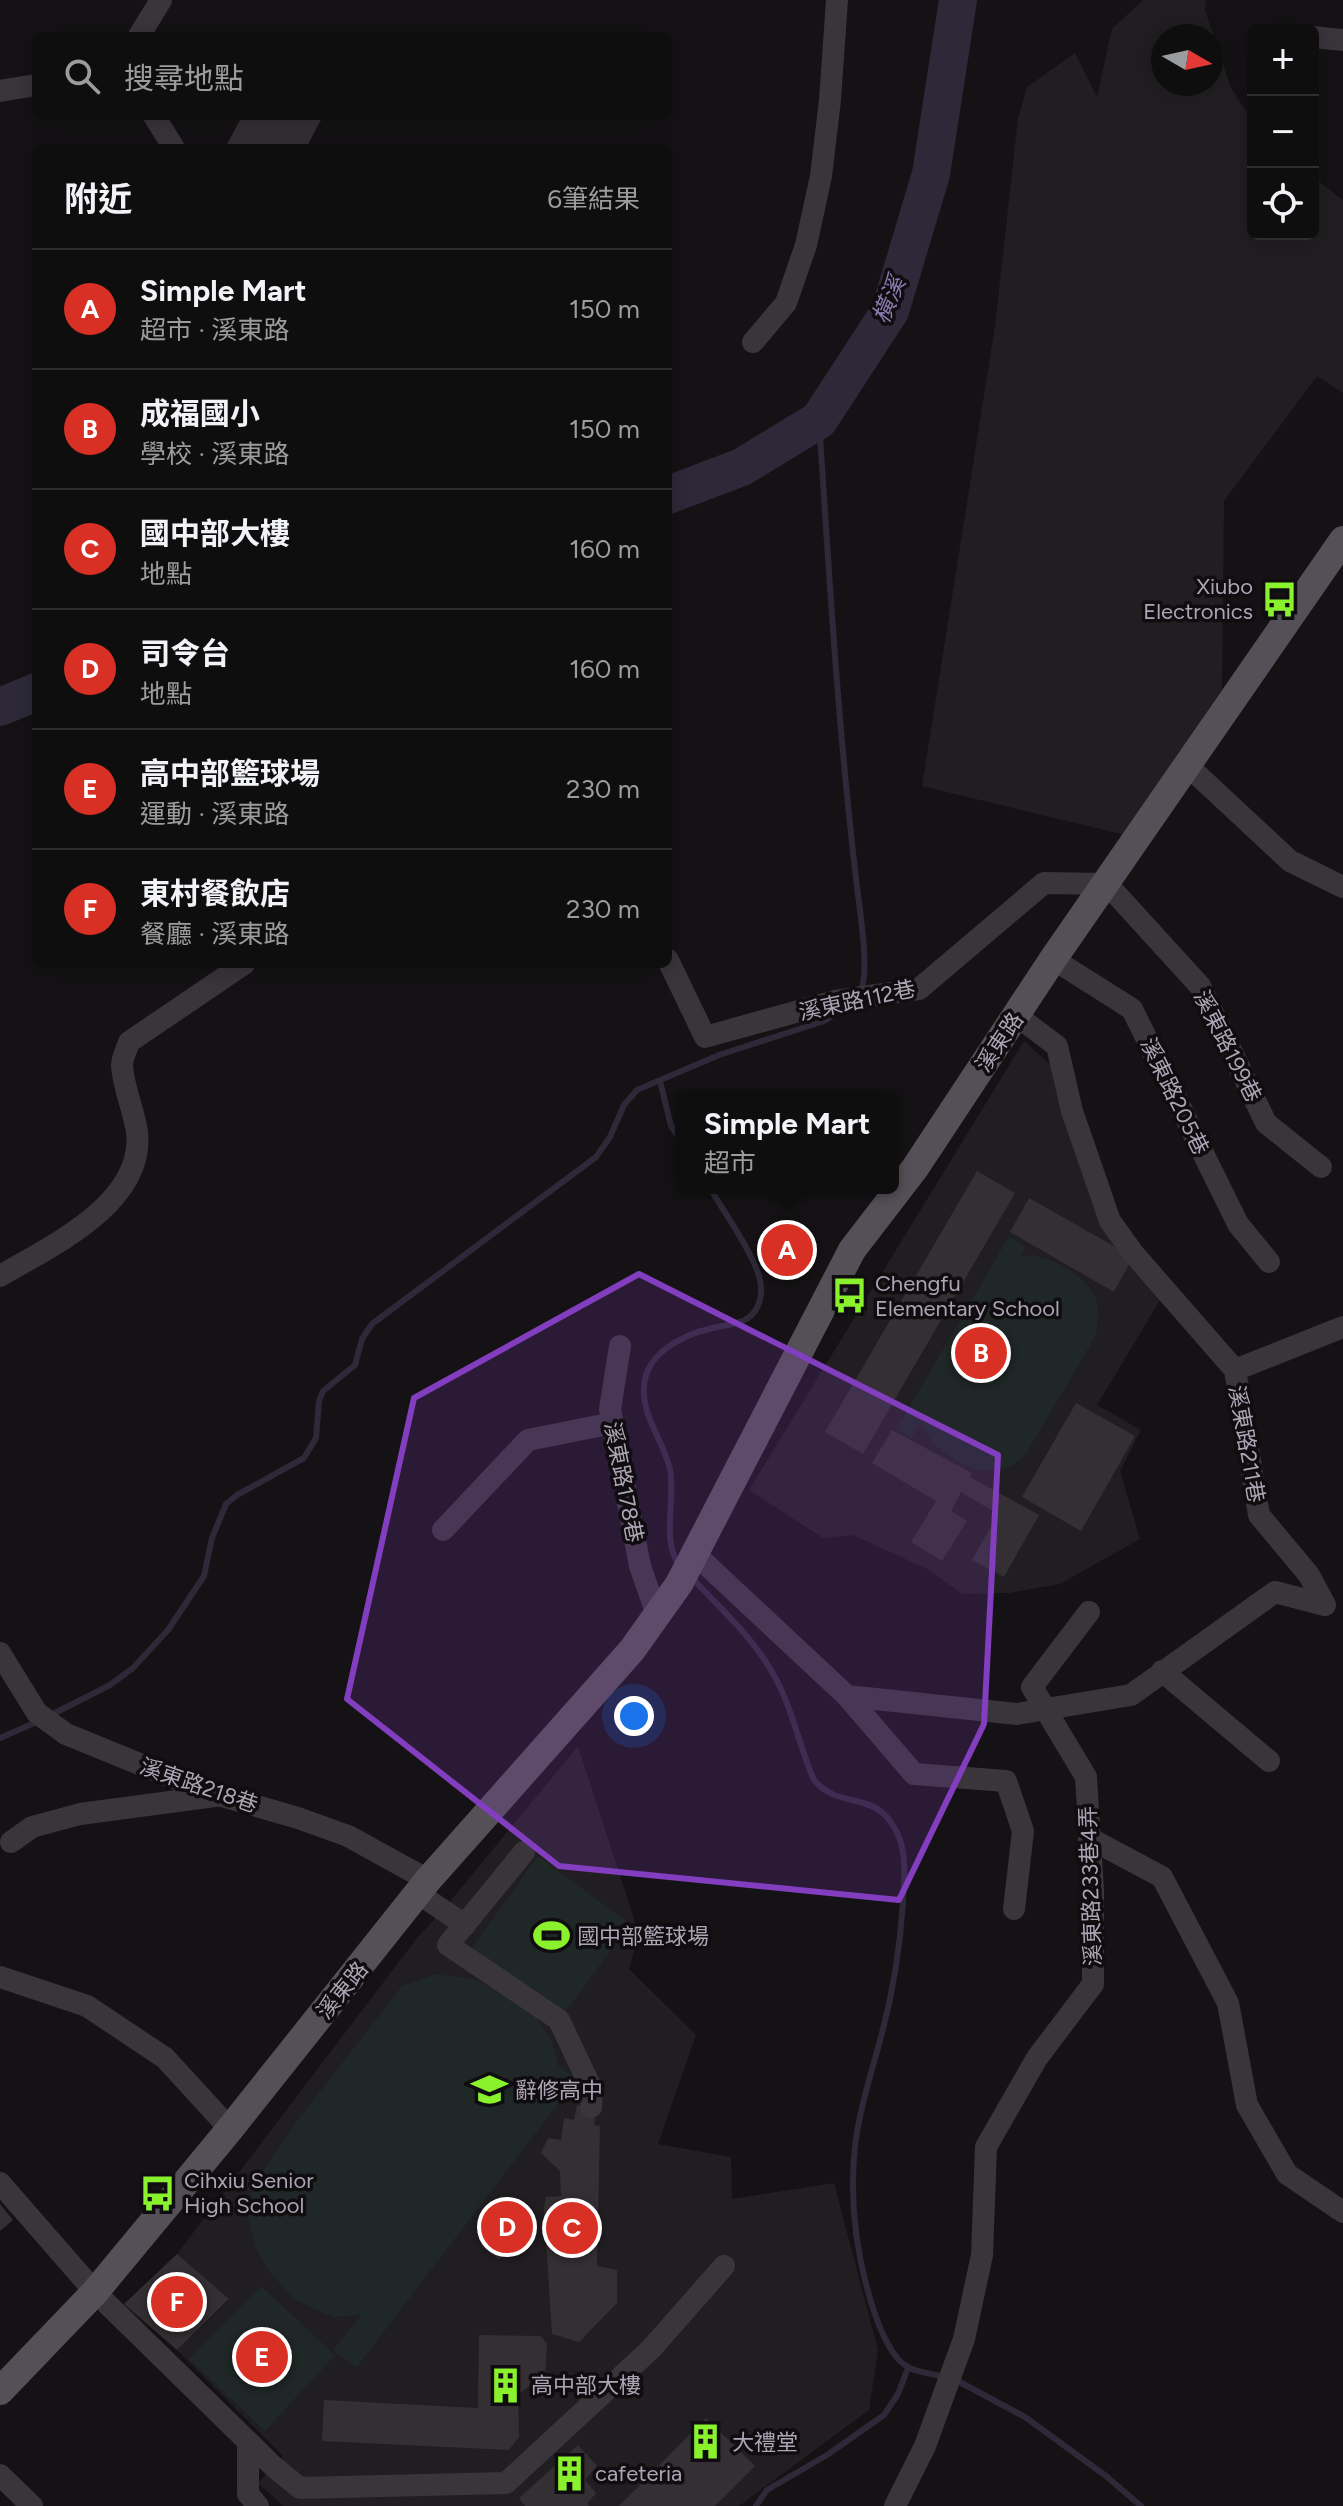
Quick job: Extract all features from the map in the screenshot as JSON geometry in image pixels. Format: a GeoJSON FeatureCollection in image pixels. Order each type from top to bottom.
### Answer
{"type":"FeatureCollection","features":[{"type":"Feature","properties":{"kind":"main road","name":"溪東路"},"geometry":{"type":"LineString","coordinates":[[899,1189],[1053,959],[1343,540]]}},
{"type":"Feature","properties":{"kind":"main road","name":"溪東路"},"geometry":{"type":"LineString","coordinates":[[0,2391],[95,2292],[424,1887],[632,1650],[688,1567],[852,1250],[895,1194]]}},
{"type":"Feature","properties":{"kind":"street"},"geometry":{"type":"LineString","coordinates":[[141,32],[161,0]]}},
{"type":"Feature","properties":{"kind":"street"},"geometry":{"type":"LineString","coordinates":[[753,342],[786,303],[806,245],[821,176],[837,0]]}},
{"type":"Feature","properties":{"kind":"street"},"geometry":{"type":"LineString","coordinates":[[1319,38],[1343,40]]}},
{"type":"Feature","properties":{"kind":"street"},"geometry":{"type":"LineString","coordinates":[[0,91],[32,86]]}},
{"type":"Feature","properties":{"kind":"street"},"geometry":{"type":"LineString","coordinates":[[156,120],[172,144]]}},
{"type":"Feature","properties":{"kind":"street"},"geometry":{"type":"LineString","coordinates":[[1188,766],[1290,861],[1343,887]]}},
{"type":"Feature","properties":{"kind":"street","name":"溪東路112巷"},"geometry":{"type":"LineString","coordinates":[[672,968],[705,1037],[835,1001],[919,989],[1044,883],[1107,884]]}},
{"type":"Feature","properties":{"kind":"street","name":"溪東路199巷"},"geometry":{"type":"LineString","coordinates":[[1107,884],[1200,986],[1266,1123],[1321,1167]]}},
{"type":"Feature","properties":{"kind":"street","name":"溪東路205巷"},"geometry":{"type":"LineString","coordinates":[[1053,959],[1132,1009],[1238,1224],[1269,1262]]}},
{"type":"Feature","properties":{"kind":"street"},"geometry":{"type":"LineString","coordinates":[[0,1276],[72,1234],[117,1194],[130,1176],[136,1159],[137,1133],[122,1063],[129,1042],[238,968]]}},
{"type":"Feature","properties":{"kind":"street","name":"溪東路211巷"},"geometry":{"type":"LineString","coordinates":[[847,1696],[1017,1714],[1131,1695],[1275,1592],[1325,1605],[1309,1575],[1259,1515],[1235,1370],[1133,1253],[1110,1221],[1072,1111],[1057,1046],[1017,1016]]}},
{"type":"Feature","properties":{"kind":"street"},"geometry":{"type":"LineString","coordinates":[[1235,1370],[1343,1327]]}},
{"type":"Feature","properties":{"kind":"street","name":"溪東路178巷"},"geometry":{"type":"LineString","coordinates":[[620,1346],[610,1409],[640,1566],[657,1615]]}},
{"type":"Feature","properties":{"kind":"street"},"geometry":{"type":"LineString","coordinates":[[443,1530],[528,1440],[613,1423]]}},
{"type":"Feature","properties":{"kind":"street"},"geometry":{"type":"LineString","coordinates":[[688,1567],[847,1696],[914,1774],[1006,1781],[1023,1831],[1014,1909]]}},
{"type":"Feature","properties":{"kind":"street"},"geometry":{"type":"LineString","coordinates":[[1043,1709],[1032,1687],[1089,1612]]}},
{"type":"Feature","properties":{"kind":"street","name":"溪東路218巷"},"geometry":{"type":"LineString","coordinates":[[0,1653],[43,1718],[66,1734],[220,1796],[348,1836],[424,1887],[465,1925]]}},
{"type":"Feature","properties":{"kind":"street"},"geometry":{"type":"LineString","coordinates":[[1162,1671],[1269,1761]]}},
{"type":"Feature","properties":{"kind":"street","name":"溪東路233巷4弄"},"geometry":{"type":"LineString","coordinates":[[895,2506],[925,2446],[964,2339],[982,2255],[986,2147],[1037,2058],[1093,1984],[1093,1890],[1086,1777],[1043,1709]]}},
{"type":"Feature","properties":{"kind":"street"},"geometry":{"type":"LineString","coordinates":[[11,1842],[32,1827],[80,1814],[220,1796]]}},
{"type":"Feature","properties":{"kind":"street"},"geometry":{"type":"LineString","coordinates":[[1089,1838],[1162,1877],[1228,2003],[1247,2105],[1287,2174],[1343,2212]]}},
{"type":"Feature","properties":{"kind":"street"},"geometry":{"type":"LineString","coordinates":[[524,1852],[448,1945],[559,2020],[592,2090],[591,2107]]}},
{"type":"Feature","properties":{"kind":"street"},"geometry":{"type":"LineString","coordinates":[[0,1977],[87,2006],[165,2058],[230,2129]]}},
{"type":"Feature","properties":{"kind":"street"},"geometry":{"type":"LineString","coordinates":[[0,2183],[95,2292],[316,2506]]}},
{"type":"Feature","properties":{"kind":"street"},"geometry":{"type":"LineString","coordinates":[[294,2483],[506,2483],[651,2349],[724,2266]]}},
{"type":"Feature","properties":{"kind":"street"},"geometry":{"type":"LineString","coordinates":[[248,2442],[248,2494],[258,2506]]}},
{"type":"Feature","properties":{"kind":"street"},"geometry":{"type":"LineString","coordinates":[[0,2475],[32,2506]]}},
{"type":"Feature","properties":{"kind":"highlighted area"},"geometry":{"type":"Polygon","coordinates":[[[639,1274],[998,1455],[984,1724],[899,1900],[559,1866],[347,1699],[414,1398],[639,1274]]]}},
{"type":"Feature","properties":{"kind":"shaded area"},"geometry":{"type":"Polygon","coordinates":[[[1143,0],[1206,0],[1205,10],[1210,24],[1151,24],[1151,96],[1223,96],[1223,64],[1231,88],[1247,113],[1247,240],[1319,240],[1319,182],[1343,200],[1343,393],[1317,376],[1224,501],[1222,689],[1125,835],[922,786],[995,326],[1018,118],[1027,87],[1075,53],[1097,97],[1112,29],[1143,0]]]}},
{"type":"Feature","properties":{"kind":"shaded area"},"geometry":{"type":"Polygon","coordinates":[[[1024,1041],[1053,1067],[1080,1167],[1160,1300],[1097,1405],[1141,1430],[1120,1471],[1140,1539],[1060,1584],[1009,1593],[962,1594],[929,1570],[853,1535],[823,1538],[749,1490],[1024,1041]]]}},
{"type":"Feature","properties":{"kind":"shaded area"},"geometry":{"type":"Polygon","coordinates":[[[1009,1236],[1025,1246],[1021,1256],[1052,1261],[1082,1280],[1095,1297],[1098,1320],[1096,1335],[1026,1454],[1007,1468],[987,1471],[953,1459],[933,1443],[920,1424],[912,1438],[897,1428],[1009,1236]]]}},
{"type":"Feature","properties":{"kind":"shaded area","name":"辭修高中"},"geometry":{"type":"Polygon","coordinates":[[[578,1746],[639,1934],[629,1969],[696,2035],[658,2144],[731,2157],[732,2199],[834,2183],[878,2350],[869,2410],[739,2506],[283,2506],[258,2483],[283,2456],[177,2350],[229,2300],[177,2254],[417,1938],[578,1746]]]}},
{"type":"Feature","properties":{"kind":"shaded area","name":"國中部籃球場"},"geometry":{"type":"Polygon","coordinates":[[[538,1856],[630,1924],[563,2015],[472,1948],[538,1856]]]}},
{"type":"Feature","properties":{"kind":"shaded area"},"geometry":{"type":"Polygon","coordinates":[[[436,1974],[477,1980],[534,2015],[552,2041],[558,2065],[577,2079],[356,2368],[333,2350],[361,2315],[333,2317],[295,2300],[268,2270],[255,2246],[247,2211],[254,2184],[297,2121],[402,1986],[436,1974]]]}},
{"type":"Feature","properties":{"kind":"shaded area"},"geometry":{"type":"Polygon","coordinates":[[[261,2286],[335,2355],[265,2431],[189,2359],[261,2286]]]}},
{"type":"Feature","properties":{"kind":"building"},"geometry":{"type":"Polygon","coordinates":[[[240,120],[321,120],[308,144],[227,144],[240,120]]]}},
{"type":"Feature","properties":{"kind":"building"},"geometry":{"type":"Polygon","coordinates":[[[977,1171],[1015,1193],[863,1454],[825,1432],[977,1171]]]}},
{"type":"Feature","properties":{"kind":"building"},"geometry":{"type":"Polygon","coordinates":[[[1029,1198],[1133,1257],[1114,1292],[1010,1232],[1029,1198]]]}},
{"type":"Feature","properties":{"kind":"building"},"geometry":{"type":"Polygon","coordinates":[[[1076,1403],[1135,1436],[1081,1531],[1022,1497],[1076,1403]]]}},
{"type":"Feature","properties":{"kind":"building"},"geometry":{"type":"Polygon","coordinates":[[[892,1430],[972,1473],[970,1477],[1039,1515],[1004,1577],[972,1560],[998,1514],[961,1492],[951,1511],[967,1521],[942,1561],[911,1542],[936,1501],[872,1463],[892,1430]]]}},
{"type":"Feature","properties":{"kind":"building"},"geometry":{"type":"Polygon","coordinates":[[[577,2105],[591,2107],[596,2112],[594,2125],[600,2126],[597,2266],[617,2270],[617,2303],[579,2342],[552,2334],[544,2208],[546,2197],[561,2196],[560,2171],[541,2153],[548,2138],[561,2140],[564,2118],[574,2120],[577,2105]]]}},
{"type":"Feature","properties":{"kind":"building"},"geometry":{"type":"Polygon","coordinates":[[[0,2204],[13,2220],[0,2231],[0,2204]]]}},
{"type":"Feature","properties":{"kind":"building"},"geometry":{"type":"Polygon","coordinates":[[[507,2204],[529,2221],[499,2260],[481,2246],[488,2236],[485,2233],[507,2204]]]}},
{"type":"Feature","properties":{"kind":"building"},"geometry":{"type":"Polygon","coordinates":[[[177,2254],[229,2299],[177,2350],[124,2304],[177,2254]]]}},
{"type":"Feature","properties":{"kind":"building","name":"高中部大樓"},"geometry":{"type":"Polygon","coordinates":[[[479,2335],[541,2336],[547,2344],[545,2376],[518,2394],[519,2437],[509,2450],[322,2441],[324,2400],[478,2408],[479,2335]]]}},
{"type":"Feature","properties":{"kind":"building","name":"大禮堂"},"geometry":{"type":"Polygon","coordinates":[[[706,2418],[755,2466],[715,2506],[619,2506],[706,2418]]]}},
{"type":"Feature","properties":{"kind":"building","name":"cafeteria"},"geometry":{"type":"Polygon","coordinates":[[[578,2445],[597,2466],[585,2480],[596,2493],[587,2504],[589,2506],[525,2506],[519,2498],[578,2445]]]}},
{"type":"Feature","properties":{"kind":"waterway","name":"橫溪"},"geometry":{"type":"LineString","coordinates":[[672,493],[742,467],[819,420],[890,311],[931,174],[958,0]]}},
{"type":"Feature","properties":{"kind":"waterway"},"geometry":{"type":"LineString","coordinates":[[819,420],[839,707],[863,938],[864,972],[859,993]]}},
{"type":"Feature","properties":{"kind":"waterway","name":"橫溪"},"geometry":{"type":"LineString","coordinates":[[0,707],[32,694]]}},
{"type":"Feature","properties":{"kind":"waterway"},"geometry":{"type":"LineString","coordinates":[[51,1715],[110,1685],[133,1668],[168,1630],[204,1576],[212,1538],[226,1504],[304,1458],[316,1438],[319,1401],[323,1391],[355,1365],[362,1339],[372,1324],[596,1157],[610,1137],[624,1105],[637,1090],[719,1055],[824,1021],[847,1007]]}},
{"type":"Feature","properties":{"kind":"waterway"},"geometry":{"type":"LineString","coordinates":[[660,1081],[675,1132]]}},
{"type":"Feature","properties":{"kind":"waterway"},"geometry":{"type":"LineString","coordinates":[[679,1565],[671,1543],[670,1469],[645,1404],[645,1380],[649,1368],[665,1349],[701,1331],[744,1320],[755,1311],[761,1296],[760,1280],[752,1258],[714,1194]]}},
{"type":"Feature","properties":{"kind":"waterway"},"geometry":{"type":"LineString","coordinates":[[692,1578],[740,1628],[771,1670],[789,1708],[814,1780],[836,1796],[881,1811],[899,1837],[904,1870],[900,1935],[890,1998],[857,2131],[854,2216],[866,2284],[876,2318],[894,2354],[910,2368],[945,2377]]}},
{"type":"Feature","properties":{"kind":"waterway"},"geometry":{"type":"LineString","coordinates":[[0,1738],[41,1720]]}},
{"type":"Feature","properties":{"kind":"waterway"},"geometry":{"type":"LineString","coordinates":[[756,2506],[767,2490],[827,2455],[884,2415],[898,2394],[908,2368]]}},
{"type":"Feature","properties":{"kind":"waterway"},"geometry":{"type":"LineString","coordinates":[[956,2380],[1025,2417],[1106,2476],[1141,2506]]}},
{"type":"Feature","properties":{"kind":"place","name":"Xiubo Electronics"},"geometry":{"type":"Point","coordinates":[1279,599]}},
{"type":"Feature","properties":{"kind":"place","name":"Simple Mart"},"geometry":{"type":"Point","coordinates":[787,1250]}},
{"type":"Feature","properties":{"kind":"place","name":"Chengfu Elementary School"},"geometry":{"type":"Point","coordinates":[849,1296]}},
{"type":"Feature","properties":{"kind":"place","name":"成福國小"},"geometry":{"type":"Point","coordinates":[981,1353]}},
{"type":"Feature","properties":{"kind":"place","name":"國中部籃球場"},"geometry":{"type":"Point","coordinates":[551,1936]}},
{"type":"Feature","properties":{"kind":"place","name":"辭修高中"},"geometry":{"type":"Point","coordinates":[489,2090]}},
{"type":"Feature","properties":{"kind":"place","name":"Cihxiu Senior High School"},"geometry":{"type":"Point","coordinates":[158,2193]}},
{"type":"Feature","properties":{"kind":"place","name":"司令台"},"geometry":{"type":"Point","coordinates":[507,2227]}},
{"type":"Feature","properties":{"kind":"place","name":"國中部大樓"},"geometry":{"type":"Point","coordinates":[572,2228]}},
{"type":"Feature","properties":{"kind":"place","name":"東村餐飲店"},"geometry":{"type":"Point","coordinates":[177,2302]}},
{"type":"Feature","properties":{"kind":"place","name":"高中部籃球場"},"geometry":{"type":"Point","coordinates":[262,2357]}},
{"type":"Feature","properties":{"kind":"place","name":"高中部大樓"},"geometry":{"type":"Point","coordinates":[505,2385]}},
{"type":"Feature","properties":{"kind":"place","name":"大禮堂"},"geometry":{"type":"Point","coordinates":[706,2442]}},
{"type":"Feature","properties":{"kind":"place","name":"cafeteria"},"geometry":{"type":"Point","coordinates":[569,2473]}}]}
